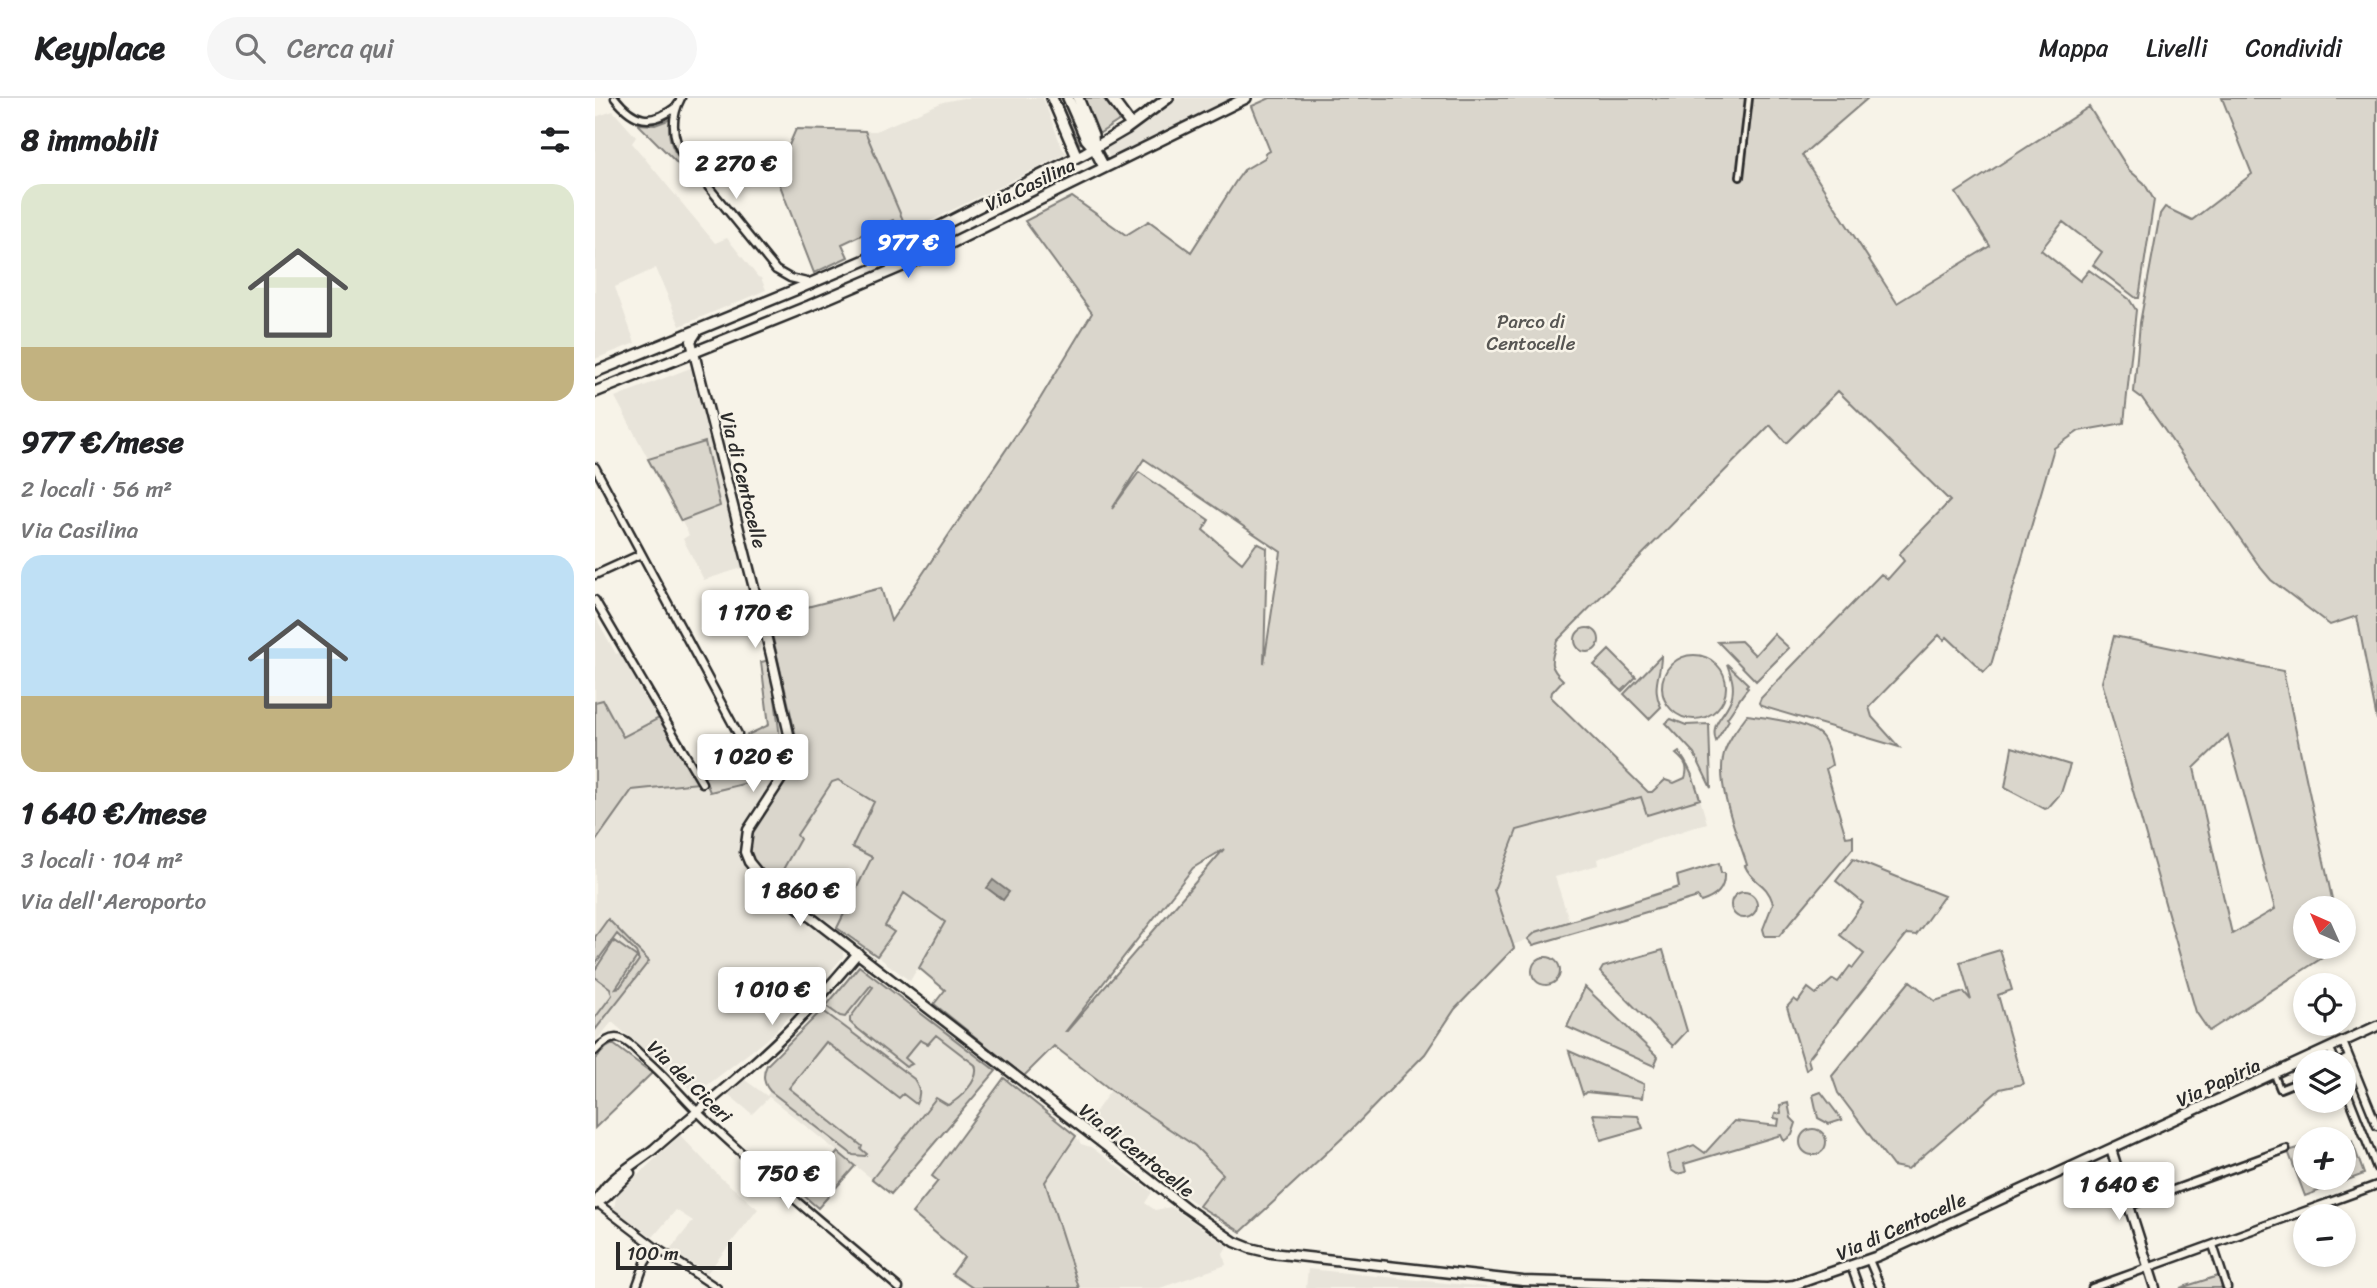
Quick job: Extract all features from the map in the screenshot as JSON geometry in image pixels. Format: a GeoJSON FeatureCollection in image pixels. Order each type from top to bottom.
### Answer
{"type":"FeatureCollection","features":[{"type":"Feature","properties":{"kind":"main road"},"geometry":{"type":"LineString","coordinates":[[1052,98],[1077,157]]}},
{"type":"Feature","properties":{"kind":"main road"},"geometry":{"type":"LineString","coordinates":[[1067,98],[1104,167]]}},
{"type":"Feature","properties":{"kind":"main road"},"geometry":{"type":"LineString","coordinates":[[1078,98],[1093,135],[1094,148]]}},
{"type":"Feature","properties":{"kind":"main road"},"geometry":{"type":"LineString","coordinates":[[1111,98],[1131,125]]}},
{"type":"Feature","properties":{"kind":"main road","name":"Via Casilina"},"geometry":{"type":"LineString","coordinates":[[595,371],[912,240],[1094,148],[1168,98]]}},
{"type":"Feature","properties":{"kind":"main road","name":"Via Casilina"},"geometry":{"type":"LineString","coordinates":[[595,392],[921,258],[1246,98]]}},
{"type":"Feature","properties":{"kind":"street"},"geometry":{"type":"LineString","coordinates":[[615,98],[628,113],[642,118],[656,118],[676,107]]}},
{"type":"Feature","properties":{"kind":"street"},"geometry":{"type":"LineString","coordinates":[[681,98],[676,107],[674,139],[685,158],[776,270],[790,278],[813,283]]}},
{"type":"Feature","properties":{"kind":"street"},"geometry":{"type":"LineString","coordinates":[[1740,177],[1749,98]]}},
{"type":"Feature","properties":{"kind":"street","name":"Via di Centocelle"},"geometry":{"type":"LineString","coordinates":[[698,330],[691,339],[791,743],[787,770],[746,836],[745,852],[753,868],[762,878],[1186,1208],[1242,1245],[1271,1253],[1524,1281],[1624,1286],[1791,1287],[1869,1260],[2111,1149]]}},
{"type":"Feature","properties":{"kind":"street"},"geometry":{"type":"LineString","coordinates":[[595,467],[738,734]]}},
{"type":"Feature","properties":{"kind":"street"},"geometry":{"type":"LineString","coordinates":[[595,575],[641,554]]}},
{"type":"Feature","properties":{"kind":"street"},"geometry":{"type":"LineString","coordinates":[[595,600],[702,783]]}},
{"type":"Feature","properties":{"kind":"street"},"geometry":{"type":"LineString","coordinates":[[717,1288],[596,1203],[606,1197],[641,1160],[784,1035],[858,953]]}},
{"type":"Feature","properties":{"kind":"street","name":"Via Papiria"},"geometry":{"type":"LineString","coordinates":[[2111,1149],[2377,1026]]}},
{"type":"Feature","properties":{"kind":"street","name":"Via dei Ciceri"},"geometry":{"type":"LineString","coordinates":[[595,1051],[607,1041],[616,1038],[628,1043],[745,1156],[899,1288]]}},
{"type":"Feature","properties":{"kind":"street"},"geometry":{"type":"LineString","coordinates":[[2343,1042],[2346,1050]]}},
{"type":"Feature","properties":{"kind":"street"},"geometry":{"type":"LineString","coordinates":[[2273,1074],[2280,1089],[2293,1084]]}},
{"type":"Feature","properties":{"kind":"street"},"geometry":{"type":"LineString","coordinates":[[2356,1074],[2377,1126]]}},
{"type":"Feature","properties":{"kind":"street"},"geometry":{"type":"LineString","coordinates":[[2355,1113],[2377,1168]]}},
{"type":"Feature","properties":{"kind":"street"},"geometry":{"type":"LineString","coordinates":[[2111,1149],[2155,1288]]}},
{"type":"Feature","properties":{"kind":"street"},"geometry":{"type":"LineString","coordinates":[[2129,1206],[2286,1149]]}},
{"type":"Feature","properties":{"kind":"street"},"geometry":{"type":"LineString","coordinates":[[2092,1288],[2377,1185]]}},
{"type":"Feature","properties":{"kind":"street"},"geometry":{"type":"LineString","coordinates":[[2213,1245],[2227,1288]]}},
{"type":"Feature","properties":{"kind":"street"},"geometry":{"type":"LineString","coordinates":[[636,1288],[655,1247]]}},
{"type":"Feature","properties":{"kind":"street"},"geometry":{"type":"LineString","coordinates":[[1869,1260],[1881,1288]]}},
{"type":"Feature","properties":{"kind":"street"},"geometry":{"type":"LineString","coordinates":[[1851,1266],[1859,1288]]}},
{"type":"Feature","properties":{"kind":"shaded area"},"geometry":{"type":"Polygon","coordinates":[[[963,98],[1043,98],[1062,148],[1067,153],[908,232],[865,131],[876,131],[943,102],[963,98]]]}},
{"type":"Feature","properties":{"kind":"shaded area"},"geometry":{"type":"Polygon","coordinates":[[[1177,98],[1232,98],[1110,159],[1105,148],[1177,98]]]}},
{"type":"Feature","properties":{"kind":"shaded area"},"geometry":{"type":"Polygon","coordinates":[[[613,111],[636,137],[632,143],[715,243],[727,238],[761,278],[766,290],[680,326],[656,268],[615,287],[635,343],[595,359],[595,117],[613,111]]]}},
{"type":"Feature","properties":{"kind":"shaded area"},"geometry":{"type":"Polygon","coordinates":[[[693,367],[745,567],[704,580],[683,539],[689,535],[615,397],[693,367]]]}},
{"type":"Feature","properties":{"kind":"shaded area"},"geometry":{"type":"Polygon","coordinates":[[[595,616],[616,654],[621,652],[659,718],[623,737],[603,700],[595,702],[595,616]]]}},
{"type":"Feature","properties":{"kind":"shaded area"},"geometry":{"type":"Polygon","coordinates":[[[780,775],[746,828],[742,841],[742,859],[748,870],[843,949],[843,957],[772,1035],[696,1094],[612,1022],[595,1042],[595,842],[632,790],[706,782],[711,792],[780,775]]]}},
{"type":"Feature","properties":{"kind":"shaded area"},"geometry":{"type":"Polygon","coordinates":[[[838,780],[874,802],[852,847],[872,856],[837,928],[776,882],[800,839],[797,835],[832,782],[838,780]]]}},
{"type":"Feature","properties":{"kind":"shaded area"},"geometry":{"type":"Polygon","coordinates":[[[1642,797],[1647,815],[1700,799],[1707,823],[1597,859],[1598,865],[1555,877],[1569,920],[1536,932],[1528,939],[1513,945],[1494,890],[1517,830],[1642,797]]]}},
{"type":"Feature","properties":{"kind":"shaded area"},"geometry":{"type":"Polygon","coordinates":[[[993,880],[1009,892],[1003,900],[987,888],[993,880]]]}},
{"type":"Feature","properties":{"kind":"shaded area"},"geometry":{"type":"Polygon","coordinates":[[[904,893],[945,922],[910,981],[877,956],[894,932],[885,926],[904,893]]]}},
{"type":"Feature","properties":{"kind":"shaded area"},"geometry":{"type":"Polygon","coordinates":[[[859,966],[996,1071],[891,1194],[769,1097],[752,1114],[728,1094],[745,1080],[767,1096],[770,1091],[763,1077],[767,1065],[826,1006],[859,966]]]}},
{"type":"Feature","properties":{"kind":"shaded area"},"geometry":{"type":"Polygon","coordinates":[[[1111,1090],[1195,1146],[1223,1174],[1199,1206],[1087,1124],[1111,1090]]]}},
{"type":"Feature","properties":{"kind":"shaded area"},"geometry":{"type":"Polygon","coordinates":[[[680,1135],[721,1178],[758,1209],[707,1273],[670,1250],[693,1221],[676,1210],[653,1237],[614,1210],[616,1196],[680,1135]]]}},
{"type":"Feature","properties":{"kind":"shaded area"},"geometry":{"type":"Polygon","coordinates":[[[1076,1136],[1081,1144],[1091,1147],[1152,1192],[1145,1203],[1155,1210],[1171,1207],[1228,1246],[1223,1254],[1226,1265],[1160,1288],[1079,1288],[1045,1182],[1076,1136]]]}},
{"type":"Feature","properties":{"kind":"shaded area"},"geometry":{"type":"Polygon","coordinates":[[[1308,1269],[1496,1288],[1306,1288],[1308,1269]]]}},
{"type":"Feature","properties":{"kind":"green space"},"geometry":{"type":"Polygon","coordinates":[[[1058,98],[1063,98],[1083,142],[1079,144],[1058,98]]]}},
{"type":"Feature","properties":{"kind":"green space"},"geometry":{"type":"Polygon","coordinates":[[[1082,98],[1103,98],[1120,120],[1097,135],[1082,98]]]}},
{"type":"Feature","properties":{"kind":"green space","name":"Parco di Centocelle"},"geometry":{"type":"Polygon","coordinates":[[[1270,98],[1868,98],[1802,155],[1897,303],[1990,246],[1956,193],[2089,107],[2129,170],[2144,183],[2154,200],[2139,298],[2093,265],[2102,252],[2063,222],[2041,250],[2080,281],[2089,270],[2129,299],[2136,310],[2124,423],[2079,431],[2054,448],[1991,665],[1984,672],[1947,637],[1944,640],[1939,635],[1869,707],[1872,717],[1899,747],[1761,706],[1761,698],[1881,574],[1888,579],[1904,561],[1899,554],[1950,501],[1838,391],[1786,443],[1770,425],[1557,641],[1552,658],[1554,670],[1563,680],[1551,697],[1648,792],[1652,792],[1665,780],[1674,783],[1685,778],[1686,767],[1676,754],[1679,752],[1692,775],[1700,799],[1647,815],[1641,797],[1517,830],[1494,890],[1514,948],[1455,1009],[1425,1054],[1351,1130],[1241,1232],[1199,1206],[1223,1174],[1195,1146],[1111,1090],[1054,1046],[1024,1076],[934,1004],[945,990],[919,968],[945,922],[904,893],[885,926],[894,932],[877,956],[837,928],[872,857],[852,847],[874,802],[838,780],[832,782],[797,835],[800,839],[776,882],[755,862],[750,843],[763,811],[801,758],[768,617],[881,588],[891,621],[1040,399],[1092,313],[1025,221],[1072,197],[1126,235],[1149,221],[1191,252],[1244,170],[1266,157],[1265,154],[1270,151],[1252,106],[1270,98]],[[1144,459],[1112,509],[1139,472],[1209,520],[1203,530],[1242,563],[1257,543],[1267,548],[1264,663],[1281,552],[1144,459]],[[1224,849],[1193,868],[1066,1031],[1067,1031],[1224,849]]]}},
{"type":"Feature","properties":{"kind":"green space"},"geometry":{"type":"Polygon","coordinates":[[[2222,98],[2377,98],[2377,720],[2357,616],[2330,625],[2271,580],[2142,398],[2134,392],[2140,323],[2160,214],[2165,207],[2192,220],[2252,174],[2222,98]]]}},
{"type":"Feature","properties":{"kind":"green space"},"geometry":{"type":"Polygon","coordinates":[[[671,119],[670,139],[674,151],[686,166],[683,169],[638,124],[655,125],[671,119]]]}},
{"type":"Feature","properties":{"kind":"green space"},"geometry":{"type":"Polygon","coordinates":[[[796,129],[865,131],[908,232],[903,234],[893,220],[842,244],[848,257],[814,273],[776,175],[796,129]]]}},
{"type":"Feature","properties":{"kind":"green space"},"geometry":{"type":"Polygon","coordinates":[[[705,442],[720,506],[681,521],[648,459],[705,442]]]}},
{"type":"Feature","properties":{"kind":"green space"},"geometry":{"type":"Polygon","coordinates":[[[1587,628],[1595,632],[1599,640],[1595,648],[1587,652],[1579,648],[1575,640],[1579,632],[1587,628]]]}},
{"type":"Feature","properties":{"kind":"green space"},"geometry":{"type":"Polygon","coordinates":[[[1774,634],[1789,648],[1756,681],[1718,642],[1741,641],[1755,655],[1774,634]]]}},
{"type":"Feature","properties":{"kind":"green space"},"geometry":{"type":"Polygon","coordinates":[[[2114,636],[2283,671],[2331,896],[2293,896],[2293,959],[2320,959],[2299,973],[2293,973],[2293,977],[2209,1031],[2196,1012],[2102,682],[2114,636]],[[2228,735],[2194,768],[2232,934],[2275,909],[2228,735]]]}},
{"type":"Feature","properties":{"kind":"green space"},"geometry":{"type":"Polygon","coordinates":[[[1609,650],[1636,677],[1622,691],[1594,665],[1609,650]]]}},
{"type":"Feature","properties":{"kind":"green space"},"geometry":{"type":"Polygon","coordinates":[[[1694,655],[1712,661],[1720,669],[1726,687],[1720,705],[1712,713],[1694,719],[1676,713],[1668,705],[1662,687],[1668,669],[1676,661],[1694,655]]]}},
{"type":"Feature","properties":{"kind":"green space"},"geometry":{"type":"Polygon","coordinates":[[[1661,656],[1657,693],[1661,707],[1649,719],[1624,694],[1661,656]]]}},
{"type":"Feature","properties":{"kind":"green space"},"geometry":{"type":"Polygon","coordinates":[[[770,660],[784,768],[780,775],[710,792],[704,777],[748,763],[741,738],[769,725],[761,662],[770,660]]]}},
{"type":"Feature","properties":{"kind":"green space"},"geometry":{"type":"Polygon","coordinates":[[[1727,664],[1748,684],[1748,688],[1727,718],[1729,720],[1716,741],[1715,728],[1733,692],[1727,664]]]}},
{"type":"Feature","properties":{"kind":"green space"},"geometry":{"type":"Polygon","coordinates":[[[603,700],[623,737],[659,718],[699,783],[632,790],[595,842],[595,702],[603,700]]]}},
{"type":"Feature","properties":{"kind":"green space"},"geometry":{"type":"Polygon","coordinates":[[[1747,715],[1799,724],[1823,738],[1832,765],[1826,769],[1846,837],[1853,836],[1853,848],[1779,936],[1765,936],[1763,929],[1773,903],[1767,890],[1745,866],[1747,865],[1729,812],[1723,784],[1722,770],[1726,747],[1747,715]]]}},
{"type":"Feature","properties":{"kind":"green space"},"geometry":{"type":"Polygon","coordinates":[[[1671,719],[1686,725],[1709,724],[1711,788],[1694,753],[1666,723],[1671,719]]]}},
{"type":"Feature","properties":{"kind":"green space"},"geometry":{"type":"Polygon","coordinates":[[[2012,747],[2070,765],[2061,793],[2048,808],[2045,809],[2005,788],[2012,747]]]}},
{"type":"Feature","properties":{"kind":"green space"},"geometry":{"type":"Polygon","coordinates":[[[1853,859],[1944,896],[1916,935],[1907,934],[1808,1059],[1810,1066],[1806,1070],[1787,1007],[1794,999],[1798,1002],[1808,988],[1816,994],[1833,979],[1838,982],[1864,954],[1840,935],[1863,903],[1836,881],[1853,859]]]}},
{"type":"Feature","properties":{"kind":"green space"},"geometry":{"type":"Polygon","coordinates":[[[1719,863],[1721,873],[1724,873],[1723,884],[1719,892],[1701,902],[1698,897],[1533,945],[1528,939],[1536,932],[1679,887],[1677,876],[1719,863]]]}},
{"type":"Feature","properties":{"kind":"green space"},"geometry":{"type":"Polygon","coordinates":[[[1744,892],[1753,896],[1757,905],[1753,914],[1744,918],[1735,914],[1731,905],[1735,896],[1744,892]]]}},
{"type":"Feature","properties":{"kind":"green space"},"geometry":{"type":"Polygon","coordinates":[[[608,919],[649,961],[595,1030],[595,1018],[612,995],[610,988],[595,977],[595,970],[614,941],[637,957],[616,988],[620,987],[639,960],[636,952],[617,934],[595,964],[595,937],[608,919]]]}},
{"type":"Feature","properties":{"kind":"green space"},"geometry":{"type":"Polygon","coordinates":[[[1663,950],[1687,1031],[1673,1046],[1600,972],[1603,967],[1663,950]]]}},
{"type":"Feature","properties":{"kind":"green space"},"geometry":{"type":"Polygon","coordinates":[[[2000,950],[2012,990],[1998,995],[2023,1084],[2000,1089],[1908,1169],[1893,1166],[1838,1093],[1832,1076],[1910,981],[1935,1001],[1964,992],[1971,1000],[1960,962],[2000,950]]]}},
{"type":"Feature","properties":{"kind":"green space"},"geometry":{"type":"Polygon","coordinates":[[[1546,957],[1556,961],[1560,971],[1556,981],[1546,985],[1536,981],[1532,971],[1536,961],[1546,957]]]}},
{"type":"Feature","properties":{"kind":"green space"},"geometry":{"type":"Polygon","coordinates":[[[859,966],[996,1071],[891,1194],[872,1179],[936,1098],[948,1105],[953,1102],[968,1088],[976,1070],[975,1065],[936,1035],[928,1044],[920,1040],[905,1058],[912,1064],[906,1067],[853,1025],[850,1018],[873,987],[871,985],[845,1017],[826,1006],[859,966]]]}},
{"type":"Feature","properties":{"kind":"green space"},"geometry":{"type":"Polygon","coordinates":[[[1585,987],[1658,1057],[1654,1066],[1567,1027],[1585,987]]]}},
{"type":"Feature","properties":{"kind":"green space"},"geometry":{"type":"Polygon","coordinates":[[[822,1010],[914,1079],[919,1088],[916,1104],[903,1094],[899,1098],[826,1042],[789,1088],[862,1146],[861,1149],[867,1154],[865,1156],[853,1155],[770,1091],[765,1082],[767,1065],[822,1010]]]}},
{"type":"Feature","properties":{"kind":"green space"},"geometry":{"type":"Polygon","coordinates":[[[613,1044],[652,1073],[595,1128],[595,1059],[613,1044]]]}},
{"type":"Feature","properties":{"kind":"green space"},"geometry":{"type":"Polygon","coordinates":[[[1569,1051],[1644,1084],[1642,1098],[1586,1092],[1583,1095],[1569,1051]]]}},
{"type":"Feature","properties":{"kind":"green space"},"geometry":{"type":"Polygon","coordinates":[[[1004,1078],[1076,1136],[1045,1182],[1079,1288],[973,1288],[952,1274],[964,1257],[912,1213],[938,1181],[932,1176],[1004,1078]]]}},
{"type":"Feature","properties":{"kind":"green space"},"geometry":{"type":"Polygon","coordinates":[[[1821,1092],[1842,1120],[1829,1124],[1818,1118],[1813,1095],[1821,1092]]]}},
{"type":"Feature","properties":{"kind":"green space"},"geometry":{"type":"Polygon","coordinates":[[[1788,1103],[1791,1118],[1796,1123],[1792,1135],[1784,1141],[1781,1135],[1684,1164],[1686,1172],[1677,1174],[1671,1170],[1667,1155],[1694,1145],[1705,1153],[1734,1121],[1778,1126],[1779,1119],[1774,1118],[1775,1114],[1781,1113],[1780,1105],[1788,1103]]]}},
{"type":"Feature","properties":{"kind":"green space"},"geometry":{"type":"Polygon","coordinates":[[[1593,1114],[1638,1116],[1643,1128],[1601,1140],[1593,1114]]]}},
{"type":"Feature","properties":{"kind":"green space"},"geometry":{"type":"Polygon","coordinates":[[[1813,1129],[1822,1133],[1826,1142],[1822,1151],[1813,1155],[1804,1151],[1800,1142],[1804,1133],[1813,1129]]]}},
{"type":"Feature","properties":{"kind":"green space"},"geometry":{"type":"Polygon","coordinates":[[[2293,1150],[2293,1164],[2288,1151],[2293,1150]]]}},
{"type":"Feature","properties":{"kind":"green space"},"geometry":{"type":"Polygon","coordinates":[[[838,1152],[855,1166],[818,1208],[802,1194],[838,1152]]]}},
{"type":"Feature","properties":{"kind":"green space"},"geometry":{"type":"Polygon","coordinates":[[[2356,1152],[2364,1174],[2356,1177],[2356,1152]]]}},
{"type":"Feature","properties":{"kind":"green space"},"geometry":{"type":"Polygon","coordinates":[[[2303,1190],[2321,1190],[2305,1196],[2303,1190]]]}},
{"type":"Feature","properties":{"kind":"green space"},"geometry":{"type":"Polygon","coordinates":[[[2218,1276],[2222,1288],[2180,1288],[2218,1276]]]}}]}
